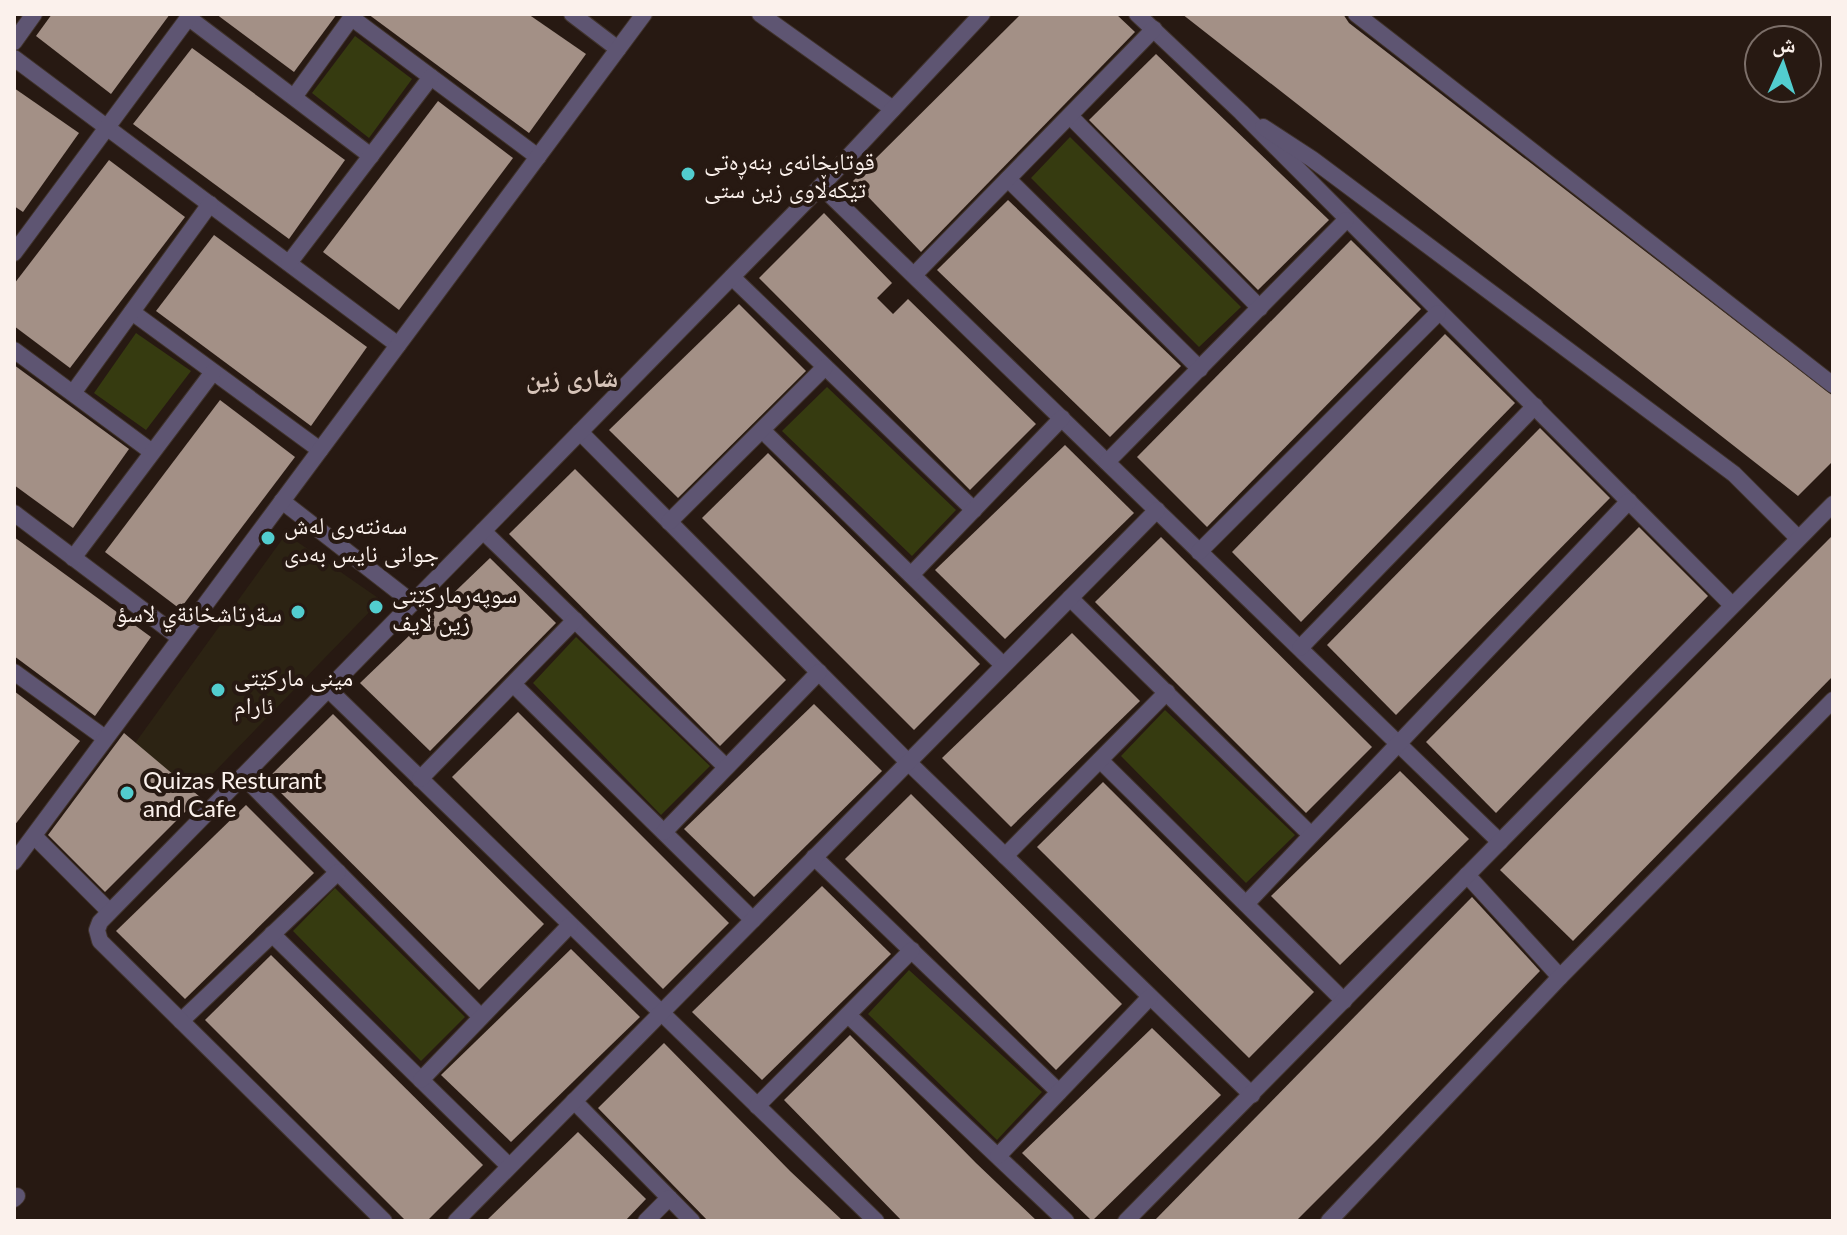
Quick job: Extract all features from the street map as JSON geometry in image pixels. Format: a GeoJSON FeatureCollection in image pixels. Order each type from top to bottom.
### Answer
{"type":"FeatureCollection","features":[{"type":"Feature","properties":{"kind":"street"},"geometry":{"type":"LineString","coordinates":[[14,42],[34,14]]}},
{"type":"Feature","properties":{"kind":"street"},"geometry":{"type":"LineString","coordinates":[[572,14],[618,49]]}},
{"type":"Feature","properties":{"kind":"street"},"geometry":{"type":"LineString","coordinates":[[14,862],[644,14]]}},
{"type":"Feature","properties":{"kind":"street"},"geometry":{"type":"LineString","coordinates":[[760,14],[893,109]]}},
{"type":"Feature","properties":{"kind":"street"},"geometry":{"type":"LineString","coordinates":[[384,1221],[100,941],[97,930],[109,911],[821,186],[982,14]]}},
{"type":"Feature","properties":{"kind":"street"},"geometry":{"type":"LineString","coordinates":[[1137,14],[1241,112],[1731,604]]}},
{"type":"Feature","properties":{"kind":"street"},"geometry":{"type":"LineString","coordinates":[[1356,14],[1833,385]]}},
{"type":"Feature","properties":{"kind":"street"},"geometry":{"type":"LineString","coordinates":[[14,253],[20,232],[107,127],[190,16],[371,156]]}},
{"type":"Feature","properties":{"kind":"street"},"geometry":{"type":"LineString","coordinates":[[294,97],[353,16],[538,157]]}},
{"type":"Feature","properties":{"kind":"street"},"geometry":{"type":"LineString","coordinates":[[914,275],[1154,29]]}},
{"type":"Feature","properties":{"kind":"street"},"geometry":{"type":"LineString","coordinates":[[14,58],[398,345]]}},
{"type":"Feature","properties":{"kind":"street"},"geometry":{"type":"LineString","coordinates":[[289,263],[431,77]]}},
{"type":"Feature","properties":{"kind":"street"},"geometry":{"type":"LineString","coordinates":[[1241,112],[1312,159],[1734,474],[1797,537]]}},
{"type":"Feature","properties":{"kind":"street"},"geometry":{"type":"LineString","coordinates":[[1070,116],[1260,308]]}},
{"type":"Feature","properties":{"kind":"street"},"geometry":{"type":"LineString","coordinates":[[1008,179],[1200,369]]}},
{"type":"Feature","properties":{"kind":"street"},"geometry":{"type":"LineString","coordinates":[[821,186],[1500,842]]}},
{"type":"Feature","properties":{"kind":"street"},"geometry":{"type":"LineString","coordinates":[[73,393],[210,204]]}},
{"type":"Feature","properties":{"kind":"street"},"geometry":{"type":"LineString","coordinates":[[1107,462],[1346,220]]}},
{"type":"Feature","properties":{"kind":"street"},"geometry":{"type":"LineString","coordinates":[[732,277],[974,510]]}},
{"type":"Feature","properties":{"kind":"street"},"geometry":{"type":"LineString","coordinates":[[132,312],[320,450]]}},
{"type":"Feature","properties":{"kind":"street"},"geometry":{"type":"LineString","coordinates":[[1199,552],[1438,313]]}},
{"type":"Feature","properties":{"kind":"street"},"geometry":{"type":"LineString","coordinates":[[14,350],[152,452]]}},
{"type":"Feature","properties":{"kind":"street"},"geometry":{"type":"LineString","coordinates":[[669,522],[825,367]]}},
{"type":"Feature","properties":{"kind":"street"},"geometry":{"type":"LineString","coordinates":[[73,558],[213,372]]}},
{"type":"Feature","properties":{"kind":"street"},"geometry":{"type":"LineString","coordinates":[[1300,648],[1535,406]]}},
{"type":"Feature","properties":{"kind":"street"},"geometry":{"type":"LineString","coordinates":[[911,575],[1062,418]]}},
{"type":"Feature","properties":{"kind":"street"},"geometry":{"type":"LineString","coordinates":[[762,430],[1003,665]]}},
{"type":"Feature","properties":{"kind":"street"},"geometry":{"type":"LineString","coordinates":[[580,432],[908,762],[1252,1095]]}},
{"type":"Feature","properties":{"kind":"street"},"geometry":{"type":"LineString","coordinates":[[282,501],[413,603]]}},
{"type":"Feature","properties":{"kind":"street"},"geometry":{"type":"LineString","coordinates":[[1246,904],[1629,501]]}},
{"type":"Feature","properties":{"kind":"street"},"geometry":{"type":"LineString","coordinates":[[1126,1221],[1797,537],[1833,504]]}},
{"type":"Feature","properties":{"kind":"street"},"geometry":{"type":"LineString","coordinates":[[456,1221],[1157,510]]}},
{"type":"Feature","properties":{"kind":"street"},"geometry":{"type":"LineString","coordinates":[[14,513],[180,638]]}},
{"type":"Feature","properties":{"kind":"street"},"geometry":{"type":"LineString","coordinates":[[483,531],[726,767]]}},
{"type":"Feature","properties":{"kind":"street"},"geometry":{"type":"LineString","coordinates":[[1070,598],[1311,835]]}},
{"type":"Feature","properties":{"kind":"street"},"geometry":{"type":"LineString","coordinates":[[420,779],[575,620]]}},
{"type":"Feature","properties":{"kind":"street"},"geometry":{"type":"LineString","coordinates":[[14,672],[105,738]]}},
{"type":"Feature","properties":{"kind":"street"},"geometry":{"type":"LineString","coordinates":[[664,832],[819,672]]}},
{"type":"Feature","properties":{"kind":"street"},"geometry":{"type":"LineString","coordinates":[[513,684],[753,920]]}},
{"type":"Feature","properties":{"kind":"street"},"geometry":{"type":"LineString","coordinates":[[328,689],[876,1221]]}},
{"type":"Feature","properties":{"kind":"street"},"geometry":{"type":"LineString","coordinates":[[1005,856],[1167,692]]}},
{"type":"Feature","properties":{"kind":"street"},"geometry":{"type":"LineString","coordinates":[[1329,1221],[1560,977],[1833,700]]}},
{"type":"Feature","properties":{"kind":"street"},"geometry":{"type":"LineString","coordinates":[[1100,760],[1344,1001]]}},
{"type":"Feature","properties":{"kind":"street"},"geometry":{"type":"LineString","coordinates":[[243,776],[481,1017]]}},
{"type":"Feature","properties":{"kind":"street"},"geometry":{"type":"LineString","coordinates":[[34,836],[109,911]]}},
{"type":"Feature","properties":{"kind":"street"},"geometry":{"type":"LineString","coordinates":[[814,857],[1059,1092]]}},
{"type":"Feature","properties":{"kind":"street"},"geometry":{"type":"LineString","coordinates":[[181,1021],[338,872]]}},
{"type":"Feature","properties":{"kind":"street"},"geometry":{"type":"LineString","coordinates":[[1467,875],[1560,977]]}},
{"type":"Feature","properties":{"kind":"street"},"geometry":{"type":"LineString","coordinates":[[421,1080],[570,925]]}},
{"type":"Feature","properties":{"kind":"street"},"geometry":{"type":"LineString","coordinates":[[272,934],[509,1166]]}},
{"type":"Feature","properties":{"kind":"street"},"geometry":{"type":"LineString","coordinates":[[757,1106],[912,950]]}},
{"type":"Feature","properties":{"kind":"street"},"geometry":{"type":"LineString","coordinates":[[998,1156],[1150,997]]}},
{"type":"Feature","properties":{"kind":"street"},"geometry":{"type":"LineString","coordinates":[[848,1015],[1066,1221]]}},
{"type":"Feature","properties":{"kind":"street"},"geometry":{"type":"LineString","coordinates":[[574,1101],[692,1221]]}},
{"type":"Feature","properties":{"kind":"street"},"geometry":{"type":"LineString","coordinates":[[646,1221],[669,1198]]}},
{"type":"Feature","properties":{"kind":"shaded area"},"geometry":{"type":"Polygon","coordinates":[[[286,534],[381,600],[195,792],[133,746],[286,534]]]}},
{"type":"Feature","properties":{"kind":"green space"},"geometry":{"type":"Polygon","coordinates":[[[355,36],[412,79],[369,138],[312,93],[355,36]]]}},
{"type":"Feature","properties":{"kind":"green space"},"geometry":{"type":"Polygon","coordinates":[[[1070,137],[1241,307],[1199,347],[1031,178],[1070,137]]]}},
{"type":"Feature","properties":{"kind":"green space"},"geometry":{"type":"Polygon","coordinates":[[[136,333],[191,371],[146,430],[94,393],[136,333]]]}},
{"type":"Feature","properties":{"kind":"green space"},"geometry":{"type":"Polygon","coordinates":[[[827,387],[956,510],[912,556],[782,431],[827,387]]]}},
{"type":"Feature","properties":{"kind":"green space"},"geometry":{"type":"Polygon","coordinates":[[[576,637],[710,766],[661,815],[533,683],[576,637]]]}},
{"type":"Feature","properties":{"kind":"green space"},"geometry":{"type":"Polygon","coordinates":[[[1165,710],[1295,835],[1246,883],[1121,756],[1165,710]]]}},
{"type":"Feature","properties":{"kind":"green space"},"geometry":{"type":"Polygon","coordinates":[[[335,888],[465,1017],[421,1061],[293,931],[335,888]]]}},
{"type":"Feature","properties":{"kind":"green space"},"geometry":{"type":"Polygon","coordinates":[[[909,970],[1042,1092],[997,1140],[868,1014],[909,970]]]}},
{"type":"Feature","properties":{"kind":"building"},"geometry":{"type":"Polygon","coordinates":[[[52,14],[170,14],[111,94],[36,36],[52,14]]]}},
{"type":"Feature","properties":{"kind":"building"},"geometry":{"type":"Polygon","coordinates":[[[216,14],[337,14],[294,72],[216,14]]]}},
{"type":"Feature","properties":{"kind":"building"},"geometry":{"type":"Polygon","coordinates":[[[368,14],[528,14],[586,54],[529,133],[368,14]]]}},
{"type":"Feature","properties":{"kind":"building"},"geometry":{"type":"Polygon","coordinates":[[[1021,14],[1116,14],[1135,32],[921,252],[853,181],[1021,14]]]}},
{"type":"Feature","properties":{"kind":"building"},"geometry":{"type":"Polygon","coordinates":[[[1182,14],[1343,14],[1349,23],[1833,396],[1833,461],[1798,496],[1182,14]]]}},
{"type":"Feature","properties":{"kind":"building"},"geometry":{"type":"Polygon","coordinates":[[[192,48],[345,160],[289,239],[133,124],[192,48]]]}},
{"type":"Feature","properties":{"kind":"building"},"geometry":{"type":"Polygon","coordinates":[[[1156,54],[1329,220],[1258,290],[1089,120],[1156,54]]]}},
{"type":"Feature","properties":{"kind":"building"},"geometry":{"type":"Polygon","coordinates":[[[14,88],[79,133],[23,212],[14,206],[14,88]]]}},
{"type":"Feature","properties":{"kind":"building"},"geometry":{"type":"Polygon","coordinates":[[[438,101],[513,158],[399,310],[323,252],[438,101]]]}},
{"type":"Feature","properties":{"kind":"building"},"geometry":{"type":"Polygon","coordinates":[[[109,160],[185,217],[70,368],[14,326],[14,284],[109,160]]]}},
{"type":"Feature","properties":{"kind":"building"},"geometry":{"type":"Polygon","coordinates":[[[1008,200],[1181,366],[1110,437],[937,270],[1008,200]]]}},
{"type":"Feature","properties":{"kind":"building"},"geometry":{"type":"Polygon","coordinates":[[[824,213],[892,283],[877,298],[893,314],[908,299],[1036,424],[970,490],[759,278],[824,213]]]}},
{"type":"Feature","properties":{"kind":"building"},"geometry":{"type":"Polygon","coordinates":[[[214,235],[367,347],[311,426],[156,311],[214,235]]]}},
{"type":"Feature","properties":{"kind":"building"},"geometry":{"type":"Polygon","coordinates":[[[1351,240],[1421,309],[1207,527],[1137,457],[1351,240]]]}},
{"type":"Feature","properties":{"kind":"building"},"geometry":{"type":"Polygon","coordinates":[[[739,304],[806,371],[678,498],[609,430],[739,304]]]}},
{"type":"Feature","properties":{"kind":"building"},"geometry":{"type":"Polygon","coordinates":[[[1445,334],[1515,403],[1301,622],[1232,552],[1445,334]]]}},
{"type":"Feature","properties":{"kind":"building"},"geometry":{"type":"Polygon","coordinates":[[[14,365],[129,449],[73,528],[14,485],[14,365]]]}},
{"type":"Feature","properties":{"kind":"building"},"geometry":{"type":"Polygon","coordinates":[[[220,400],[295,457],[180,609],[105,552],[220,400]]]}},
{"type":"Feature","properties":{"kind":"building"},"geometry":{"type":"Polygon","coordinates":[[[1540,428],[1610,498],[1396,715],[1327,645],[1540,428]]]}},
{"type":"Feature","properties":{"kind":"building"},"geometry":{"type":"Polygon","coordinates":[[[1065,445],[1134,513],[1005,639],[935,570],[1065,445]]]}},
{"type":"Feature","properties":{"kind":"building"},"geometry":{"type":"Polygon","coordinates":[[[768,453],[980,664],[914,730],[702,518],[768,453]]]}},
{"type":"Feature","properties":{"kind":"building"},"geometry":{"type":"Polygon","coordinates":[[[575,469],[786,680],[720,746],[509,534],[575,469]]]}},
{"type":"Feature","properties":{"kind":"building"},"geometry":{"type":"Polygon","coordinates":[[[1639,527],[1708,596],[1496,813],[1426,742],[1639,527]]]}},
{"type":"Feature","properties":{"kind":"building"},"geometry":{"type":"Polygon","coordinates":[[[1833,535],[1833,676],[1573,941],[1500,870],[1833,535]]]}},
{"type":"Feature","properties":{"kind":"building"},"geometry":{"type":"Polygon","coordinates":[[[14,537],[151,637],[95,716],[14,656],[14,537]]]}},
{"type":"Feature","properties":{"kind":"building"},"geometry":{"type":"Polygon","coordinates":[[[1161,537],[1372,747],[1306,813],[1095,602],[1161,537]]]}},
{"type":"Feature","properties":{"kind":"building"},"geometry":{"type":"Polygon","coordinates":[[[490,558],[556,623],[430,751],[360,683],[490,558]]]}},
{"type":"Feature","properties":{"kind":"building"},"geometry":{"type":"Polygon","coordinates":[[[1072,633],[1140,701],[1011,827],[942,758],[1072,633]]]}},
{"type":"Feature","properties":{"kind":"building"},"geometry":{"type":"Polygon","coordinates":[[[14,691],[80,741],[14,826],[14,691]]]}},
{"type":"Feature","properties":{"kind":"building"},"geometry":{"type":"Polygon","coordinates":[[[814,704],[882,771],[754,897],[684,829],[814,704]]]}},
{"type":"Feature","properties":{"kind":"building"},"geometry":{"type":"Polygon","coordinates":[[[518,712],[729,923],[663,989],[452,777],[518,712]]]}},
{"type":"Feature","properties":{"kind":"building"},"geometry":{"type":"Polygon","coordinates":[[[333,714],[544,924],[479,990],[267,779],[333,714]]]}},
{"type":"Feature","properties":{"kind":"building","name":"Quizas Resturant and Cafe"},"geometry":{"type":"Polygon","coordinates":[[[124,733],[200,797],[105,892],[48,835],[124,733]]]}},
{"type":"Feature","properties":{"kind":"building"},"geometry":{"type":"Polygon","coordinates":[[[1400,771],[1469,839],[1340,965],[1271,896],[1400,771]]]}},
{"type":"Feature","properties":{"kind":"building"},"geometry":{"type":"Polygon","coordinates":[[[1103,782],[1314,992],[1249,1058],[1037,847],[1103,782]]]}},
{"type":"Feature","properties":{"kind":"building"},"geometry":{"type":"Polygon","coordinates":[[[911,794],[1122,1004],[1056,1070],[845,859],[911,794]]]}},
{"type":"Feature","properties":{"kind":"building"},"geometry":{"type":"Polygon","coordinates":[[[246,805],[314,873],[185,999],[116,931],[246,805]]]}},
{"type":"Feature","properties":{"kind":"building"},"geometry":{"type":"Polygon","coordinates":[[[822,886],[891,954],[762,1080],[692,1012],[822,886]]]}},
{"type":"Feature","properties":{"kind":"building"},"geometry":{"type":"Polygon","coordinates":[[[1472,897],[1540,971],[1378,1139],[1296,1221],[1154,1221],[1472,897]]]}},
{"type":"Feature","properties":{"kind":"building"},"geometry":{"type":"Polygon","coordinates":[[[571,949],[640,1017],[511,1142],[441,1075],[571,949]]]}},
{"type":"Feature","properties":{"kind":"building"},"geometry":{"type":"Polygon","coordinates":[[[271,955],[483,1165],[427,1221],[406,1221],[205,1020],[271,955]]]}},
{"type":"Feature","properties":{"kind":"building"},"geometry":{"type":"Polygon","coordinates":[[[1152,1028],[1221,1095],[1092,1221],[1022,1153],[1152,1028]]]}},
{"type":"Feature","properties":{"kind":"building"},"geometry":{"type":"Polygon","coordinates":[[[850,1035],[1037,1221],[902,1221],[784,1100],[850,1035]]]}},
{"type":"Feature","properties":{"kind":"building"},"geometry":{"type":"Polygon","coordinates":[[[664,1043],[843,1221],[708,1221],[598,1108],[664,1043]]]}},
{"type":"Feature","properties":{"kind":"building"},"geometry":{"type":"Polygon","coordinates":[[[578,1132],[646,1199],[625,1221],[486,1221],[578,1132]]]}},
{"type":"Feature","properties":{"kind":"place","name":"قوتابخانەی بنەڕەتی تێکەڵاوی زین ستی"},"geometry":{"type":"Point","coordinates":[688,174]}},
{"type":"Feature","properties":{"kind":"place","name":"سەنتەری لەش جوانی نایس بەدی"},"geometry":{"type":"Point","coordinates":[268,538]}},
{"type":"Feature","properties":{"kind":"place","name":"سوپەرماركێتی زین ڵایف"},"geometry":{"type":"Point","coordinates":[376,607]}},
{"type":"Feature","properties":{"kind":"place","name":"سةرتاشخانةي لاسؤ"},"geometry":{"type":"Point","coordinates":[298,612]}},
{"type":"Feature","properties":{"kind":"place","name":"مينی ماركێتی ئارام"},"geometry":{"type":"Point","coordinates":[218,690]}},
{"type":"Feature","properties":{"kind":"place","name":"Quizas Resturant and Cafe"},"geometry":{"type":"Point","coordinates":[127,793]}},
{"type":"Feature","properties":{"kind":"district","name":"شاری زین"},"geometry":{"type":"Point","coordinates":[572,377]}}]}
